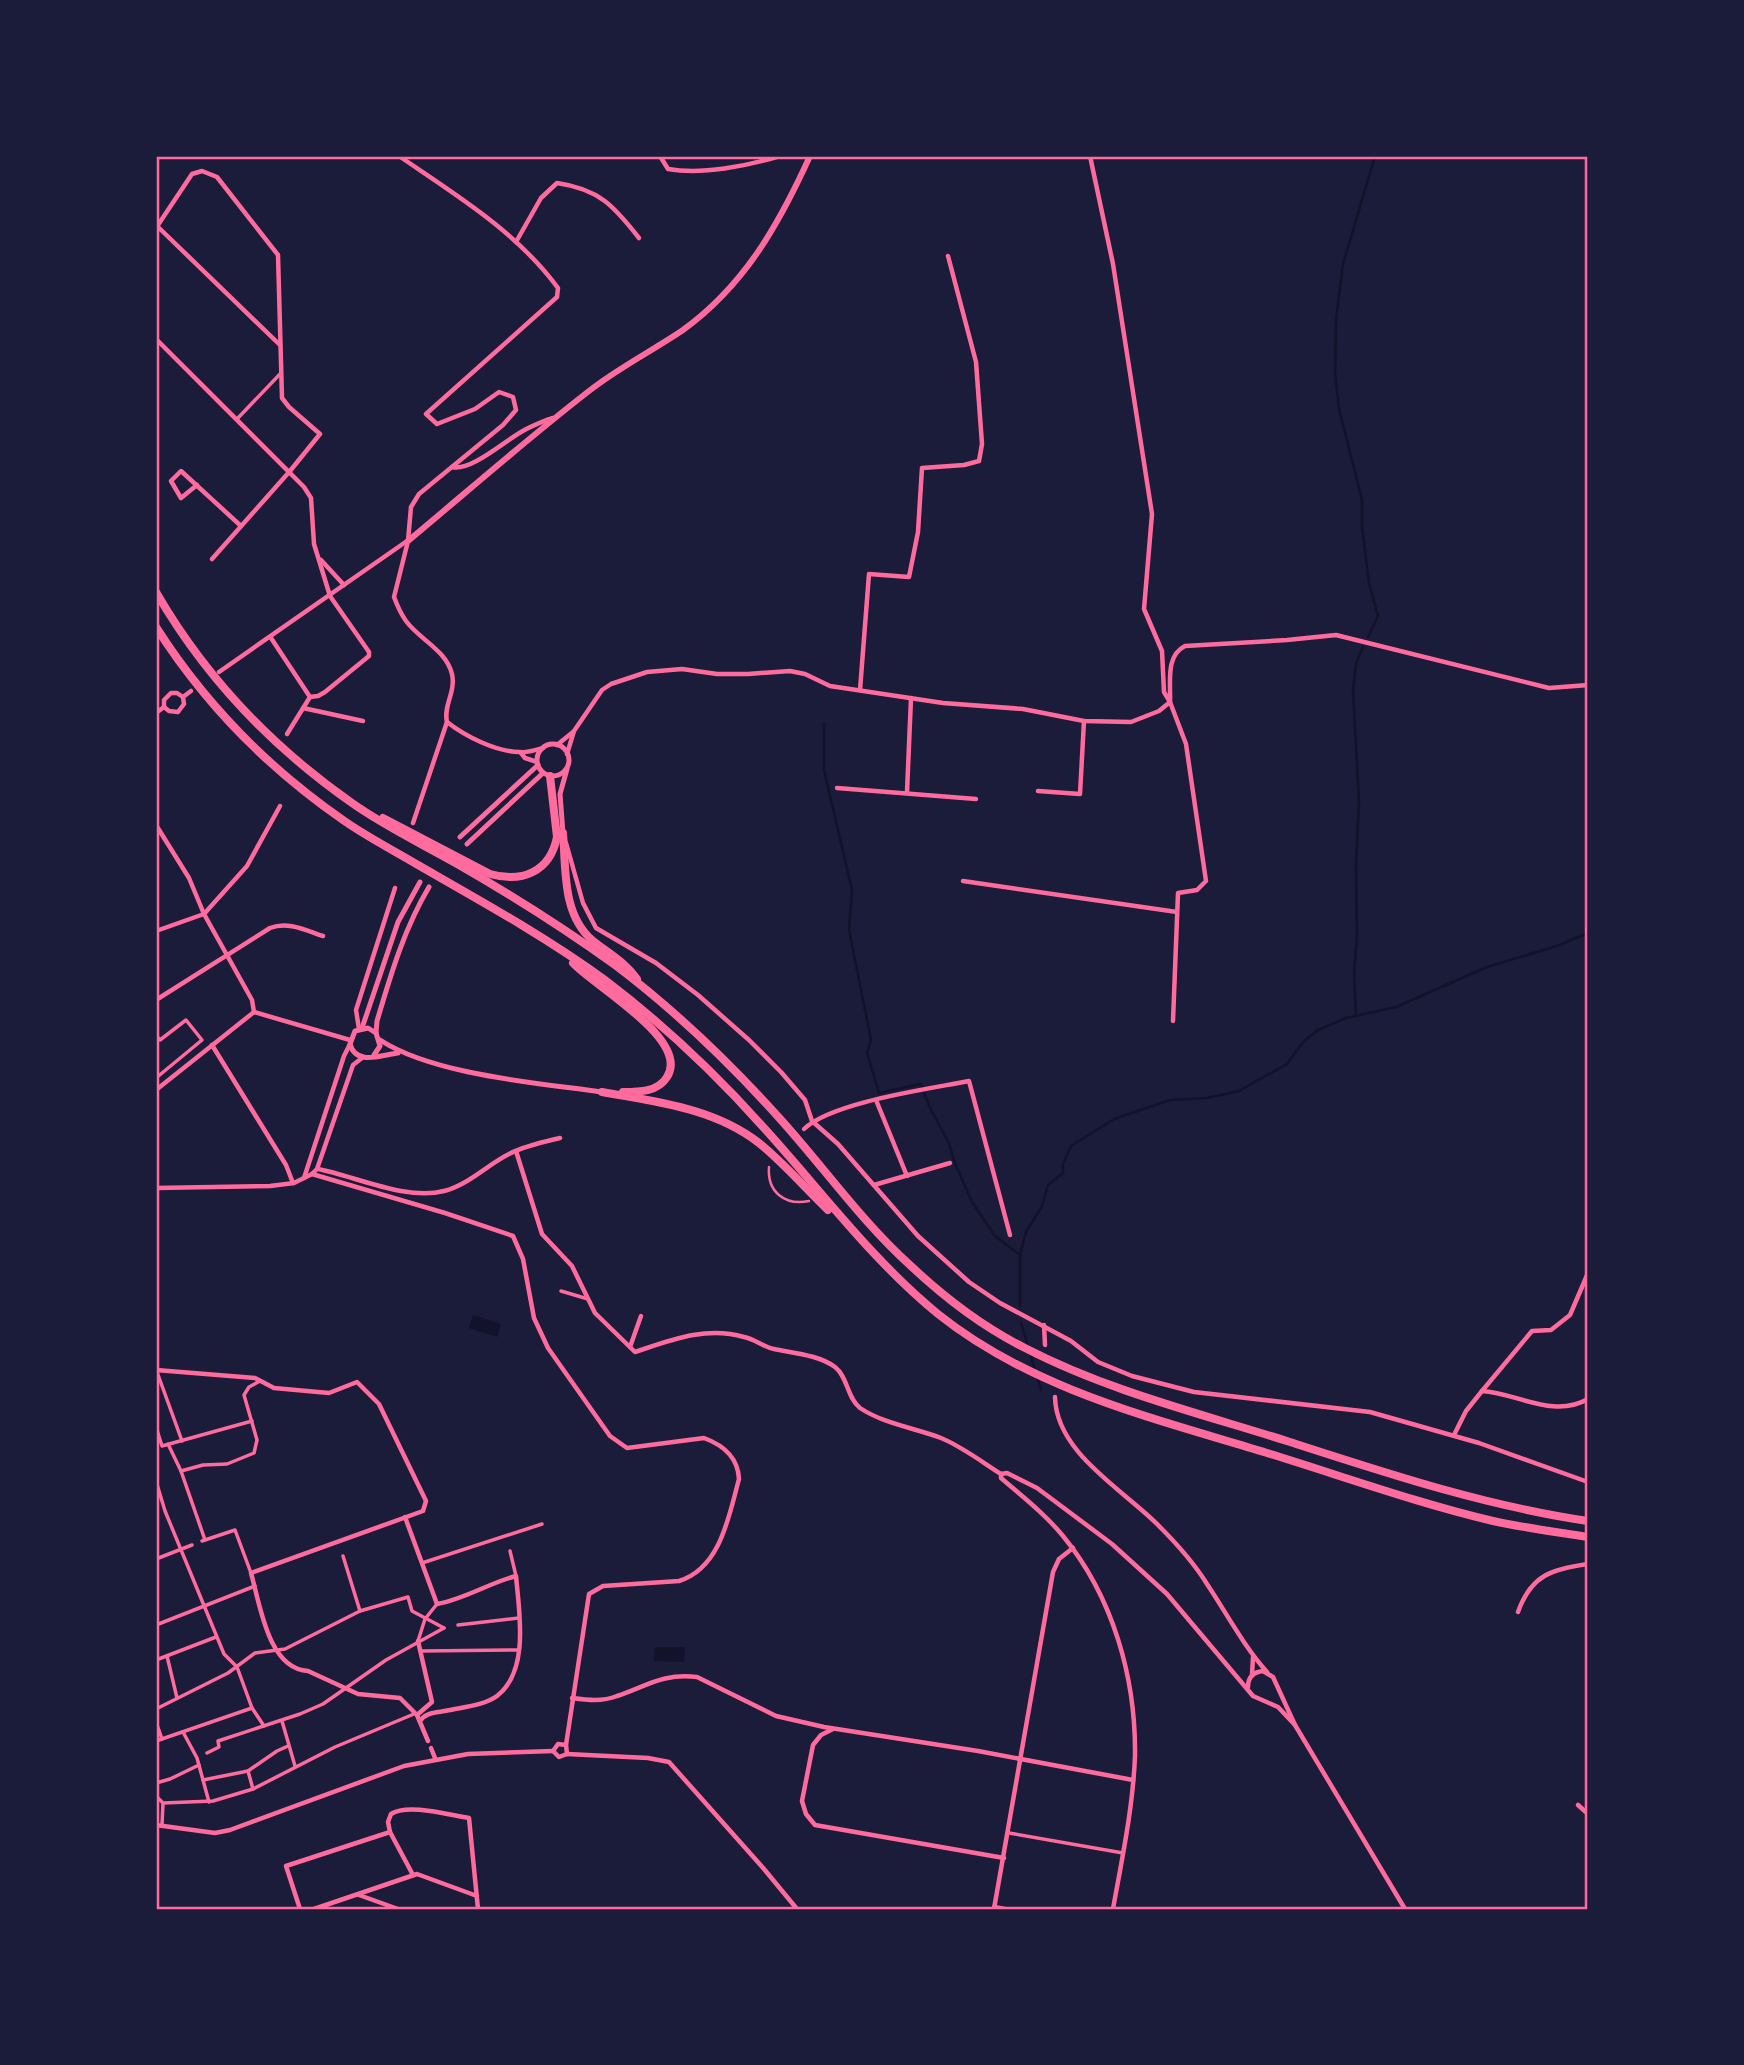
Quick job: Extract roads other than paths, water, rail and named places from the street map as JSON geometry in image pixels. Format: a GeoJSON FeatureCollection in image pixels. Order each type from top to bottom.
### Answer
{"type":"FeatureCollection","features":[{"type":"Feature","properties":{"kind":"highway"},"geometry":{"type":"LineString","coordinates":[[156,592],[187,642],[242,709],[295,760],[355,805],[576,937],[643,987],[725,1060],[908,1264],[950,1300],[1021,1347],[1061,1366],[1133,1392],[1441,1490],[1508,1507],[1588,1521]]}},
{"type":"Feature","properties":{"kind":"highway"},"geometry":{"type":"LineString","coordinates":[[156,626],[200,690],[256,751],[299,787],[345,821],[564,954],[646,1012],[703,1063],[765,1128],[861,1241]]}},
{"type":"Feature","properties":{"kind":"highway"},"geometry":{"type":"LineString","coordinates":[[355,805],[400,825],[490,874],[506,878],[524,877],[540,867],[555,845],[557,836],[547,774]]}},
{"type":"Feature","properties":{"kind":"highway"},"geometry":{"type":"LineString","coordinates":[[563,833],[572,912],[592,940],[630,968],[643,987]]}},
{"type":"Feature","properties":{"kind":"highway"},"geometry":{"type":"LineString","coordinates":[[564,954],[580,971],[652,1030],[671,1054],[670,1073],[654,1088],[602,1092]]}},
{"type":"Feature","properties":{"kind":"highway"},"geometry":{"type":"LineString","coordinates":[[602,1092],[683,1107],[736,1128],[776,1158],[939,1314],[980,1344],[1026,1370],[1066,1388],[1123,1408],[1434,1505],[1494,1521],[1588,1537]]}},
{"type":"Feature","properties":{"kind":"main road"},"geometry":{"type":"LineString","coordinates":[[408,541],[603,381],[684,329],[730,289],[773,231],[810,156]]}},
{"type":"Feature","properties":{"kind":"street"},"geometry":{"type":"LineString","coordinates":[[399,156],[477,209],[516,242],[558,288],[557,297],[426,414],[436,424],[475,409],[499,392],[513,397],[516,410],[503,425],[419,494],[411,507],[408,541],[394,597],[407,622],[446,659],[454,689],[445,716],[447,722],[413,823]]}},
{"type":"Feature","properties":{"kind":"street"},"geometry":{"type":"LineString","coordinates":[[660,156],[668,169],[679,171],[719,168],[780,156]]}},
{"type":"Feature","properties":{"kind":"street"},"geometry":{"type":"LineString","coordinates":[[1090,156],[1113,264],[1152,514],[1144,609],[1162,651],[1164,692],[1186,744],[1206,881],[1197,890],[1178,893],[1173,1021]]}},
{"type":"Feature","properties":{"kind":"street"},"geometry":{"type":"LineString","coordinates":[[212,559],[320,434],[282,398],[281,346],[278,255],[217,177],[202,171],[192,174],[156,227],[281,346]]}},
{"type":"Feature","properties":{"kind":"street"},"geometry":{"type":"LineString","coordinates":[[516,242],[541,198],[557,183],[573,185],[602,197],[622,216],[639,238]]}},
{"type":"Feature","properties":{"kind":"street"},"geometry":{"type":"LineString","coordinates":[[860,690],[864,668],[869,574],[909,577],[918,532],[922,468],[964,465],[979,461],[982,444],[976,362],[948,256]]}},
{"type":"Feature","properties":{"kind":"street"},"geometry":{"type":"LineString","coordinates":[[156,339],[290,471],[311,498],[314,544],[330,596],[369,652],[369,656],[325,692],[310,697]]}},
{"type":"Feature","properties":{"kind":"street"},"geometry":{"type":"LineString","coordinates":[[237,419],[281,373]]}},
{"type":"Feature","properties":{"kind":"street"},"geometry":{"type":"LineString","coordinates":[[452,467],[459,469],[469,465],[525,429],[560,415]]}},
{"type":"Feature","properties":{"kind":"street"},"geometry":{"type":"LineString","coordinates":[[197,485],[181,498],[171,481],[181,471],[197,485],[241,526]]}},
{"type":"Feature","properties":{"kind":"street"},"geometry":{"type":"LineString","coordinates":[[219,672],[408,541]]}},
{"type":"Feature","properties":{"kind":"street"},"geometry":{"type":"LineString","coordinates":[[320,558],[344,585]]}},
{"type":"Feature","properties":{"kind":"street"},"geometry":{"type":"LineString","coordinates":[[447,722],[478,741],[520,752],[557,745],[574,731],[602,690],[611,684],[647,672],[682,669],[717,674],[790,671],[805,674],[830,685],[943,703],[1023,709],[1084,721],[1131,722],[1159,711],[1170,702],[1171,661],[1176,650],[1185,646],[1336,635],[1549,688],[1588,685]]}},
{"type":"Feature","properties":{"kind":"street"},"geometry":{"type":"LineString","coordinates":[[271,638],[310,697]]}},
{"type":"Feature","properties":{"kind":"street"},"geometry":{"type":"LineString","coordinates":[[183,697],[191,691]]}},
{"type":"Feature","properties":{"kind":"street"},"geometry":{"type":"LineString","coordinates":[[174,692],[183,697],[184,704],[178,712],[169,712],[164,707],[167,694],[174,692]]}},
{"type":"Feature","properties":{"kind":"street"},"geometry":{"type":"LineString","coordinates":[[287,734],[310,697]]}},
{"type":"Feature","properties":{"kind":"street"},"geometry":{"type":"LineString","coordinates":[[907,792],[911,698]]}},
{"type":"Feature","properties":{"kind":"street"},"geometry":{"type":"LineString","coordinates":[[156,713],[164,707]]}},
{"type":"Feature","properties":{"kind":"street"},"geometry":{"type":"LineString","coordinates":[[303,708],[363,721]]}},
{"type":"Feature","properties":{"kind":"street"},"geometry":{"type":"LineString","coordinates":[[1038,791],[1080,794],[1084,721]]}},
{"type":"Feature","properties":{"kind":"street"},"geometry":{"type":"LineString","coordinates":[[574,731],[560,794],[563,833],[574,863],[583,902],[596,928],[656,963],[709,1004],[781,1072],[805,1100],[812,1121],[838,1144],[918,1236],[969,1282],[1000,1303],[1071,1341],[1098,1362],[1132,1376],[1194,1392],[1370,1412],[1454,1435],[1588,1482]]}},
{"type":"Feature","properties":{"kind":"street"},"geometry":{"type":"LineString","coordinates":[[557,745],[568,754]]}},
{"type":"Feature","properties":{"kind":"street"},"geometry":{"type":"LineString","coordinates":[[460,837],[538,763],[543,748]]}},
{"type":"Feature","properties":{"kind":"street"},"geometry":{"type":"LineString","coordinates":[[520,752],[525,758],[538,763],[547,774]]}},
{"type":"Feature","properties":{"kind":"street"},"geometry":{"type":"LineString","coordinates":[[467,844],[547,774],[564,772],[569,762]]}},
{"type":"Feature","properties":{"kind":"street"},"geometry":{"type":"LineString","coordinates":[[837,788],[976,800]]}},
{"type":"Feature","properties":{"kind":"street"},"geometry":{"type":"LineString","coordinates":[[156,930],[204,914],[247,866],[280,806]]}},
{"type":"Feature","properties":{"kind":"street"},"geometry":{"type":"LineString","coordinates":[[156,825],[189,878],[204,914],[254,1003],[254,1012]]}},
{"type":"Feature","properties":{"kind":"street"},"geometry":{"type":"LineString","coordinates":[[963,881],[1177,912]]}},
{"type":"Feature","properties":{"kind":"street"},"geometry":{"type":"LineString","coordinates":[[304,1178],[344,1056],[350,1042],[361,1029],[398,922],[420,882]]}},
{"type":"Feature","properties":{"kind":"street"},"geometry":{"type":"LineString","coordinates":[[429,887],[400,946],[377,1021],[376,1033],[380,1040],[399,1052],[478,1073],[602,1092]]}},
{"type":"Feature","properties":{"kind":"street"},"geometry":{"type":"LineString","coordinates":[[361,1029],[356,1010],[395,888]]}},
{"type":"Feature","properties":{"kind":"street"},"geometry":{"type":"LineString","coordinates":[[156,1000],[262,931],[278,925],[290,925],[323,936]]}},
{"type":"Feature","properties":{"kind":"street"},"geometry":{"type":"LineString","coordinates":[[254,1012],[350,1042]]}},
{"type":"Feature","properties":{"kind":"street"},"geometry":{"type":"LineString","coordinates":[[156,1090],[254,1012]]}},
{"type":"Feature","properties":{"kind":"street"},"geometry":{"type":"LineString","coordinates":[[156,1035],[160,1040],[186,1020],[202,1041],[156,1078]]}},
{"type":"Feature","properties":{"kind":"street"},"geometry":{"type":"LineString","coordinates":[[361,1029],[376,1033]]}},
{"type":"Feature","properties":{"kind":"street"},"geometry":{"type":"LineString","coordinates":[[374,1055],[379,1049],[380,1040]]}},
{"type":"Feature","properties":{"kind":"street"},"geometry":{"type":"LineString","coordinates":[[350,1042],[352,1052],[362,1058]]}},
{"type":"Feature","properties":{"kind":"street"},"geometry":{"type":"LineString","coordinates":[[212,1045],[286,1166],[293,1183]]}},
{"type":"Feature","properties":{"kind":"street"},"geometry":{"type":"LineString","coordinates":[[156,1188],[243,1188],[293,1183],[312,1174],[317,1169],[353,1065],[362,1058],[399,1052]]}},
{"type":"Feature","properties":{"kind":"street"},"geometry":{"type":"LineString","coordinates":[[804,1129],[812,1121],[876,1100],[969,1082],[1010,1235]]}},
{"type":"Feature","properties":{"kind":"street"},"geometry":{"type":"LineString","coordinates":[[876,1100],[907,1176]]}},
{"type":"Feature","properties":{"kind":"street"},"geometry":{"type":"LineString","coordinates":[[317,1169],[386,1188],[442,1192],[456,1187],[516,1150],[560,1138]]}},
{"type":"Feature","properties":{"kind":"street"},"geometry":{"type":"LineString","coordinates":[[516,1150],[542,1234],[572,1266],[596,1313],[635,1352],[689,1334],[726,1334],[743,1336],[767,1348],[818,1360],[839,1370],[860,1408],[896,1424],[944,1439],[1001,1474],[1007,1473],[1037,1488],[1112,1544],[1167,1594],[1256,1698],[1265,1699],[1278,1707],[1294,1725]]}},
{"type":"Feature","properties":{"kind":"street"},"geometry":{"type":"LineString","coordinates":[[874,1185],[950,1163]]}},
{"type":"Feature","properties":{"kind":"street"},"geometry":{"type":"LineString","coordinates":[[312,1174],[513,1236],[523,1259],[539,1332],[610,1436],[627,1448],[704,1438],[727,1451],[735,1462],[738,1479],[720,1545],[697,1570],[679,1581],[603,1586],[589,1594],[572,1698],[567,1754]]}},
{"type":"Feature","properties":{"kind":"street"},"geometry":{"type":"LineString","coordinates":[[1454,1435],[1466,1411],[1532,1331],[1550,1331],[1570,1315],[1588,1273]]}},
{"type":"Feature","properties":{"kind":"street"},"geometry":{"type":"LineString","coordinates":[[561,1291],[588,1299]]}},
{"type":"Feature","properties":{"kind":"street"},"geometry":{"type":"LineString","coordinates":[[630,1347],[641,1316]]}},
{"type":"Feature","properties":{"kind":"street"},"geometry":{"type":"LineString","coordinates":[[1044,1325],[1045,1345]]}},
{"type":"Feature","properties":{"kind":"street"},"geometry":{"type":"LineString","coordinates":[[182,1441],[157,1371],[255,1378],[274,1388],[330,1393],[357,1382],[379,1404],[426,1501],[423,1511],[339,1544],[251,1573]]}},
{"type":"Feature","properties":{"kind":"street"},"geometry":{"type":"LineString","coordinates":[[181,1471],[203,1465],[219,1466],[254,1453],[257,1440],[244,1395],[245,1390],[260,1381]]}},
{"type":"Feature","properties":{"kind":"street"},"geometry":{"type":"LineString","coordinates":[[1482,1391],[1531,1404],[1552,1406],[1574,1404],[1588,1399]]}},
{"type":"Feature","properties":{"kind":"street"},"geometry":{"type":"LineString","coordinates":[[1055,1397],[1058,1417],[1089,1465],[1158,1524],[1177,1545],[1205,1581],[1253,1656],[1273,1677],[1294,1725],[1405,1909]]}},
{"type":"Feature","properties":{"kind":"street"},"geometry":{"type":"LineString","coordinates":[[156,1427],[162,1446],[252,1421]]}},
{"type":"Feature","properties":{"kind":"street"},"geometry":{"type":"LineString","coordinates":[[168,1444],[181,1471],[204,1540],[235,1530],[274,1650],[295,1668],[309,1671],[345,1690],[358,1694],[397,1697],[417,1716],[428,1741]]}},
{"type":"Feature","properties":{"kind":"street"},"geometry":{"type":"LineString","coordinates":[[1001,1474],[1001,1478],[1044,1515],[1073,1548],[1109,1613],[1121,1650],[1132,1699],[1133,1780],[1113,1909]]}},
{"type":"Feature","properties":{"kind":"street"},"geometry":{"type":"LineString","coordinates":[[156,1482],[164,1512],[185,1556],[216,1636],[224,1654],[237,1667],[252,1708],[264,1726]]}},
{"type":"Feature","properties":{"kind":"street"},"geometry":{"type":"LineString","coordinates":[[405,1517],[437,1604]]}},
{"type":"Feature","properties":{"kind":"street"},"geometry":{"type":"LineString","coordinates":[[422,1563],[541,1524]]}},
{"type":"Feature","properties":{"kind":"street"},"geometry":{"type":"LineString","coordinates":[[156,1559],[192,1545]]}},
{"type":"Feature","properties":{"kind":"street"},"geometry":{"type":"LineString","coordinates":[[1005,1909],[994,1908],[1053,1572],[1059,1559],[1073,1548]]}},
{"type":"Feature","properties":{"kind":"street"},"geometry":{"type":"LineString","coordinates":[[156,1796],[163,1803],[209,1802],[253,1789],[278,1778],[295,1766],[417,1716],[486,1702],[496,1696],[506,1687],[519,1650],[520,1618],[516,1576],[510,1551]]}},
{"type":"Feature","properties":{"kind":"street"},"geometry":{"type":"LineString","coordinates":[[343,1556],[359,1611]]}},
{"type":"Feature","properties":{"kind":"street"},"geometry":{"type":"LineString","coordinates":[[1518,1612],[1533,1583],[1550,1572],[1588,1564]]}},
{"type":"Feature","properties":{"kind":"street"},"geometry":{"type":"LineString","coordinates":[[417,1716],[432,1702],[418,1641],[425,1619],[437,1604],[453,1601],[495,1581],[516,1576]]}},
{"type":"Feature","properties":{"kind":"street"},"geometry":{"type":"LineString","coordinates":[[156,1625],[255,1586]]}},
{"type":"Feature","properties":{"kind":"street"},"geometry":{"type":"LineString","coordinates":[[156,1709],[237,1667],[255,1653],[285,1649],[359,1611],[408,1597],[412,1611],[444,1628],[386,1660],[323,1704],[218,1741],[219,1746],[206,1753]]}},
{"type":"Feature","properties":{"kind":"street"},"geometry":{"type":"LineString","coordinates":[[458,1625],[520,1618]]}},
{"type":"Feature","properties":{"kind":"street"},"geometry":{"type":"LineString","coordinates":[[156,1660],[216,1636]]}},
{"type":"Feature","properties":{"kind":"street"},"geometry":{"type":"LineString","coordinates":[[421,1651],[519,1650]]}},
{"type":"Feature","properties":{"kind":"street"},"geometry":{"type":"LineString","coordinates":[[167,1656],[178,1699]]}},
{"type":"Feature","properties":{"kind":"street"},"geometry":{"type":"LineString","coordinates":[[1248,1688],[1253,1656]]}},
{"type":"Feature","properties":{"kind":"street"},"geometry":{"type":"LineString","coordinates":[[1235,1673],[1251,1677],[1259,1672],[1267,1672]]}},
{"type":"Feature","properties":{"kind":"street"},"geometry":{"type":"LineString","coordinates":[[572,1698],[602,1700],[664,1678],[697,1677],[776,1716],[835,1729],[1133,1780]]}},
{"type":"Feature","properties":{"kind":"street"},"geometry":{"type":"LineString","coordinates":[[1265,1699],[1274,1692],[1276,1684]]}},
{"type":"Feature","properties":{"kind":"street"},"geometry":{"type":"LineString","coordinates":[[156,1741],[252,1708]]}},
{"type":"Feature","properties":{"kind":"street"},"geometry":{"type":"LineString","coordinates":[[282,1720],[295,1766]]}},
{"type":"Feature","properties":{"kind":"street"},"geometry":{"type":"LineString","coordinates":[[156,1722],[162,1739]]}},
{"type":"Feature","properties":{"kind":"street"},"geometry":{"type":"LineString","coordinates":[[835,1729],[821,1735],[812,1749],[802,1801],[806,1814],[816,1825],[1004,1858]]}},
{"type":"Feature","properties":{"kind":"street"},"geometry":{"type":"LineString","coordinates":[[183,1732],[198,1757],[209,1802]]}},
{"type":"Feature","properties":{"kind":"street"},"geometry":{"type":"LineString","coordinates":[[553,1751],[558,1744],[566,1745]]}},
{"type":"Feature","properties":{"kind":"street"},"geometry":{"type":"LineString","coordinates":[[203,1780],[248,1771],[288,1746]]}},
{"type":"Feature","properties":{"kind":"street"},"geometry":{"type":"LineString","coordinates":[[431,1748],[435,1758]]}},
{"type":"Feature","properties":{"kind":"street"},"geometry":{"type":"LineString","coordinates":[[163,1803],[159,1826],[215,1833],[230,1830],[404,1766],[435,1758],[553,1751],[559,1757],[567,1754],[648,1758],[669,1762],[797,1909]]}},
{"type":"Feature","properties":{"kind":"street"},"geometry":{"type":"LineString","coordinates":[[156,1783],[198,1765]]}},
{"type":"Feature","properties":{"kind":"street"},"geometry":{"type":"LineString","coordinates":[[248,1771],[253,1789]]}},
{"type":"Feature","properties":{"kind":"street"},"geometry":{"type":"LineString","coordinates":[[1578,1805],[1588,1814]]}},
{"type":"Feature","properties":{"kind":"street"},"geometry":{"type":"LineString","coordinates":[[413,1875],[390,1832],[388,1822],[391,1814],[396,1810],[409,1809],[469,1818],[478,1909]]}},
{"type":"Feature","properties":{"kind":"street"},"geometry":{"type":"LineString","coordinates":[[300,1909],[286,1866],[390,1832]]}},
{"type":"Feature","properties":{"kind":"street"},"geometry":{"type":"LineString","coordinates":[[1009,1833],[1123,1853]]}},
{"type":"Feature","properties":{"kind":"street"},"geometry":{"type":"LineString","coordinates":[[314,1909],[417,1874],[477,1896]]}},
{"type":"Feature","properties":{"kind":"street"},"geometry":{"type":"LineString","coordinates":[[359,1895],[398,1909]]}},
{"type":"Feature","properties":{"kind":"lane"},"geometry":{"type":"LineString","coordinates":[[769,1167],[768,1178],[773,1189],[787,1200],[799,1203],[809,1200]]}},
{"type":"Feature","properties":{"kind":"waterway"},"geometry":{"type":"LineString","coordinates":[[1368,637],[1378,616],[1369,583],[1362,527],[1362,500],[1339,409],[1335,373],[1336,319],[1343,264],[1375,156]]}},
{"type":"Feature","properties":{"kind":"waterway"},"geometry":{"type":"LineString","coordinates":[[1356,1016],[1354,972],[1359,801],[1353,691],[1356,664],[1363,647]]}},
{"type":"Feature","properties":{"kind":"waterway"},"geometry":{"type":"LineString","coordinates":[[824,723],[824,770],[852,890],[849,930],[871,1040],[867,1053],[879,1093],[921,1084],[923,1088]]}},
{"type":"Feature","properties":{"kind":"waterway"},"geometry":{"type":"LineString","coordinates":[[1020,1306],[1020,1255],[1026,1232],[1042,1206],[1048,1185],[1063,1173],[1063,1164],[1071,1146],[1114,1119],[1170,1100],[1207,1098],[1239,1091],[1287,1064],[1303,1042],[1318,1030],[1346,1018],[1396,1007],[1487,967],[1557,946],[1588,933]]}},
{"type":"Feature","properties":{"kind":"waterway"},"geometry":{"type":"LineString","coordinates":[[924,1093],[949,1143],[972,1202],[995,1236],[1020,1255]]}},
{"type":"Feature","properties":{"kind":"waterway"},"geometry":{"type":"LineString","coordinates":[[1021,1323],[1028,1346]]}},
{"type":"Feature","properties":{"kind":"waterway"},"geometry":{"type":"LineString","coordinates":[[1030,1353],[1035,1370]]}},
{"type":"Feature","properties":{"kind":"waterway"},"geometry":{"type":"LineString","coordinates":[[1037,1376],[1041,1390]]}}]}
